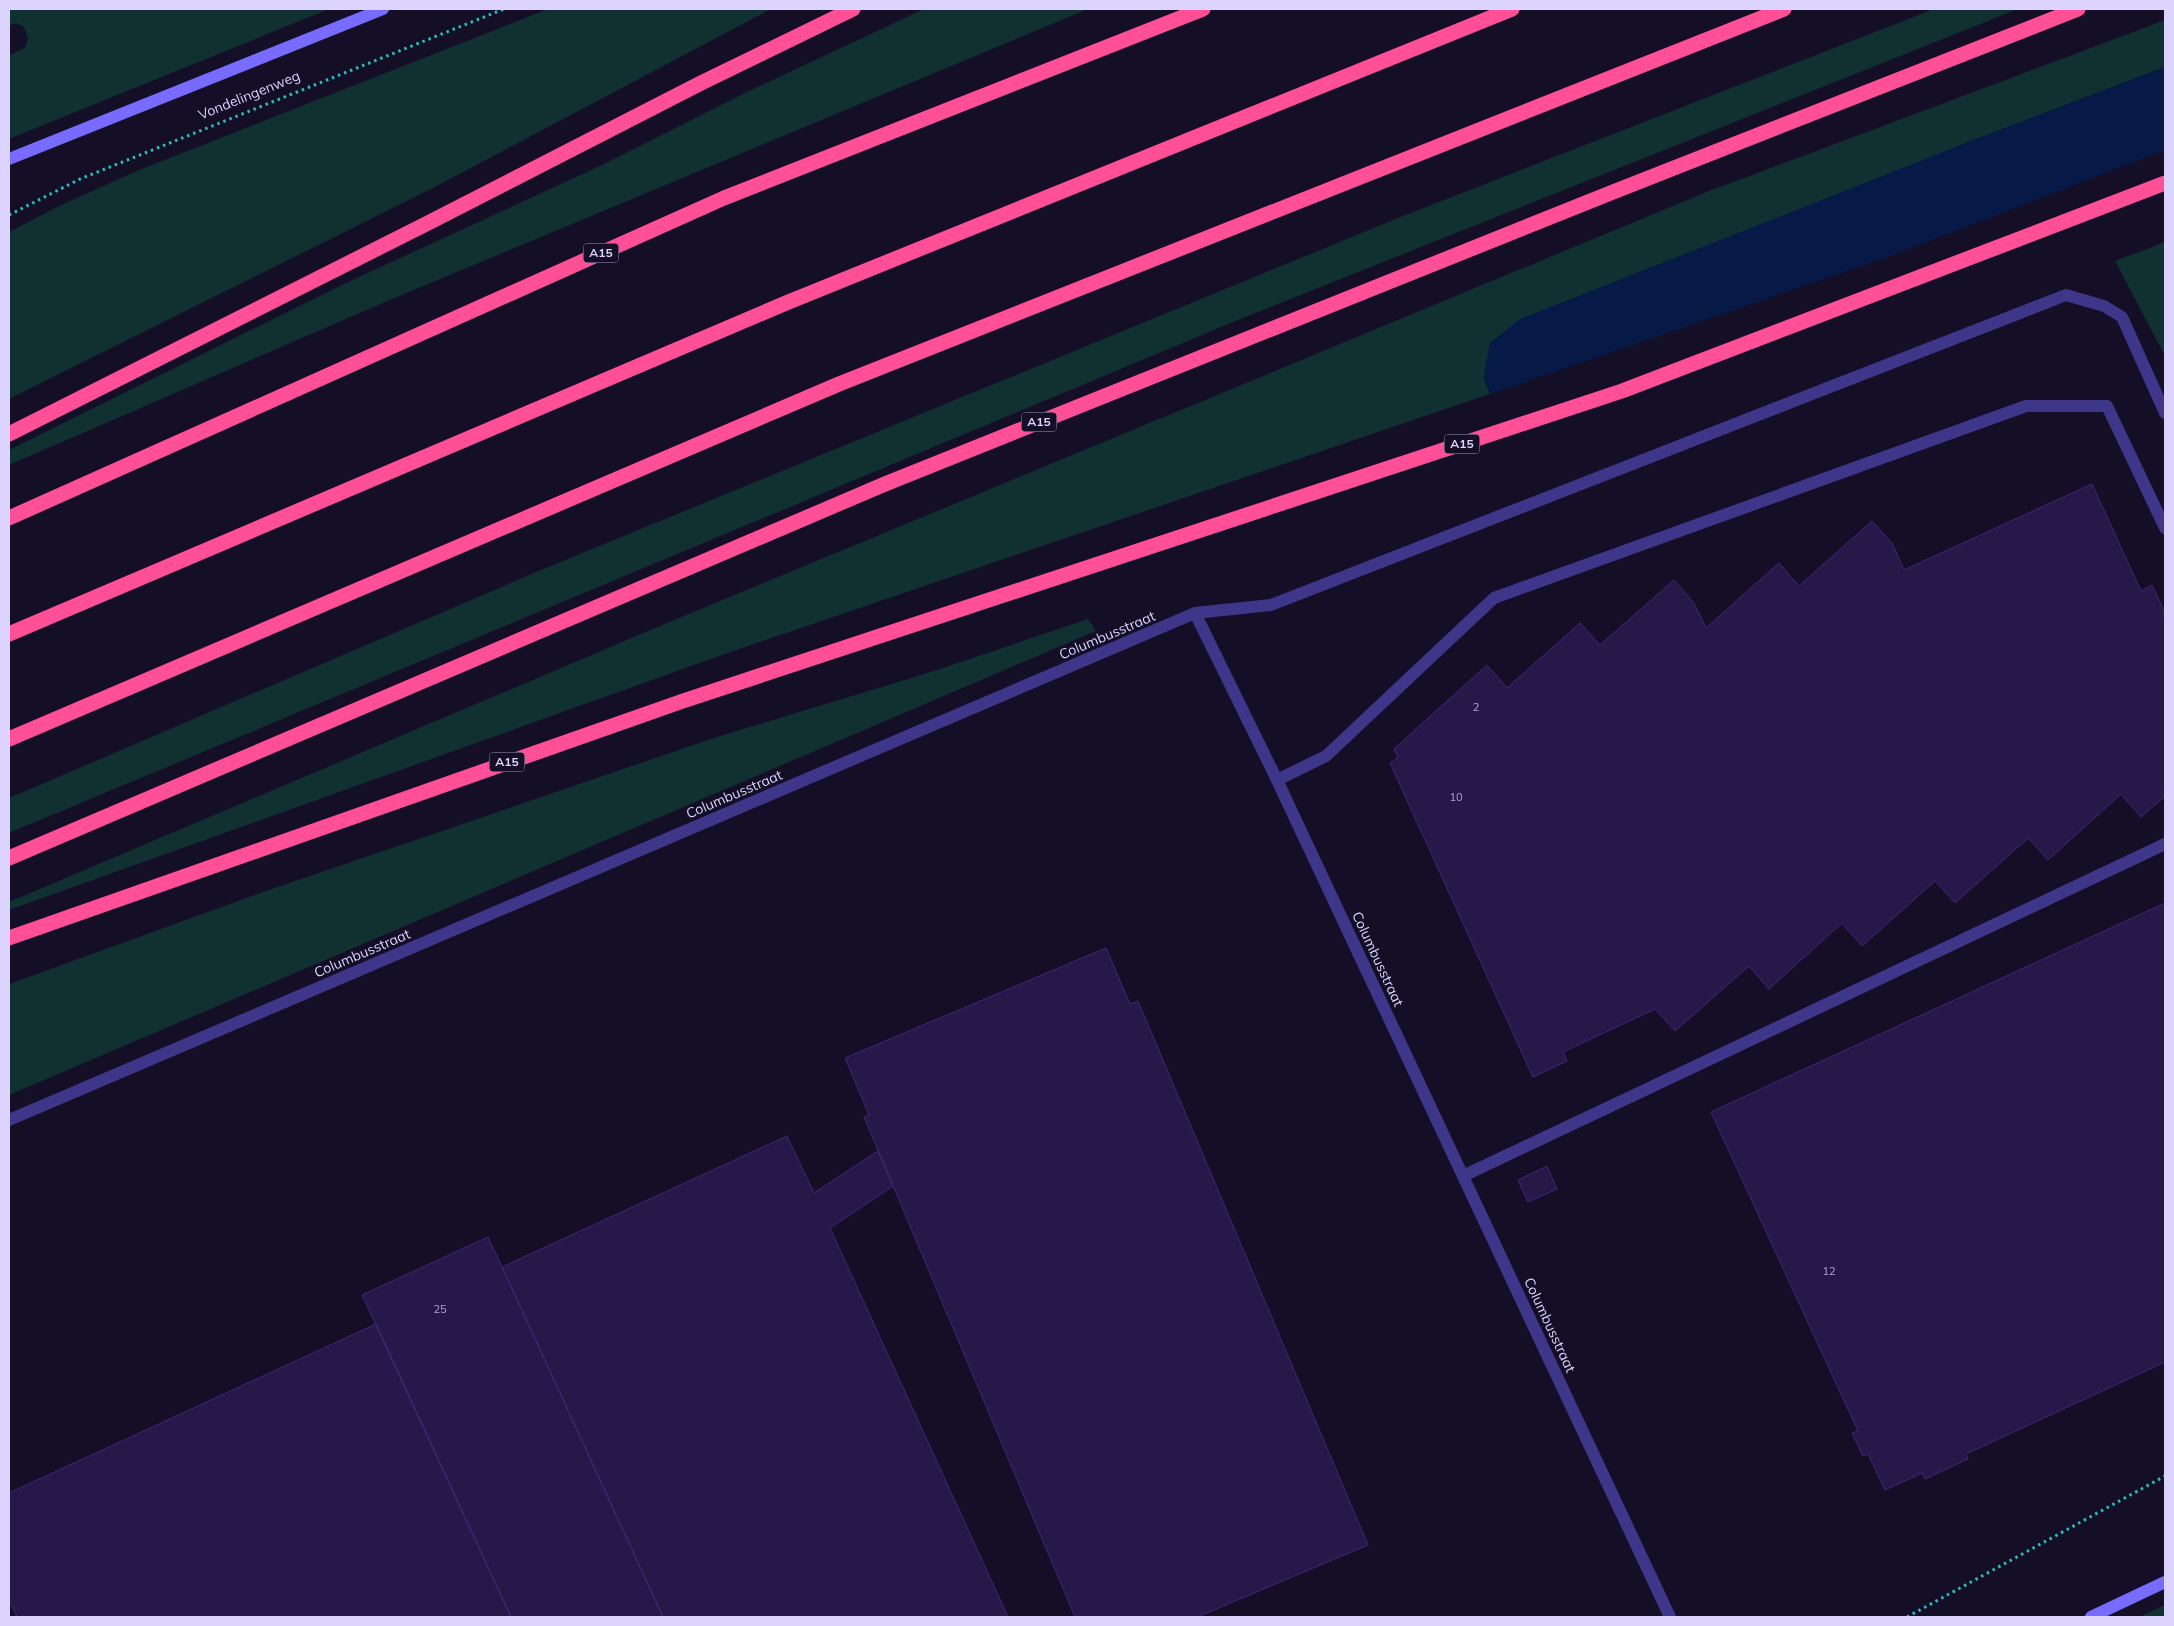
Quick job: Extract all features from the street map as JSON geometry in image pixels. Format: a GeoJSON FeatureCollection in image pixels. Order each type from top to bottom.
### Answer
{"type":"FeatureCollection","features":[{"type":"Feature","properties":{"kind":"highway"},"geometry":{"type":"LineString","coordinates":[[9,434],[428,223],[718,74],[853,9]]}},
{"type":"Feature","properties":{"kind":"highway","name":"A15"},"geometry":{"type":"LineString","coordinates":[[9,518],[724,198],[1203,9]]}},
{"type":"Feature","properties":{"kind":"highway"},"geometry":{"type":"LineString","coordinates":[[9,634],[786,303],[1512,9]]}},
{"type":"Feature","properties":{"kind":"highway"},"geometry":{"type":"LineString","coordinates":[[9,739],[839,384],[1784,9]]}},
{"type":"Feature","properties":{"kind":"highway","name":"A15"},"geometry":{"type":"LineString","coordinates":[[9,858],[886,484],[2078,9]]}},
{"type":"Feature","properties":{"kind":"highway","name":"A15"},"geometry":{"type":"LineString","coordinates":[[9,938],[749,678],[1622,391],[2165,184]]}},
{"type":"Feature","properties":{"kind":"main road"},"geometry":{"type":"LineString","coordinates":[[9,159],[383,9]]}},
{"type":"Feature","properties":{"kind":"main road"},"geometry":{"type":"LineString","coordinates":[[2091,1617],[2165,1582]]}},
{"type":"Feature","properties":{"kind":"street"},"geometry":{"type":"LineString","coordinates":[[1195,613],[1271,605],[2066,295],[2104,306],[2122,317],[2165,413]]}},
{"type":"Feature","properties":{"kind":"street"},"geometry":{"type":"LineString","coordinates":[[1277,780],[1326,756],[1494,598],[2026,406],[2107,406],[2165,528]]}},
{"type":"Feature","properties":{"kind":"street","name":"Columbusstraat"},"geometry":{"type":"LineString","coordinates":[[9,1120],[1195,613],[1277,780],[1670,1617]]}},
{"type":"Feature","properties":{"kind":"street"},"geometry":{"type":"LineString","coordinates":[[1463,1176],[2165,844]]}},
{"type":"Feature","properties":{"kind":"path","name":"Vondelingenweg"},"geometry":{"type":"LineString","coordinates":[[9,215],[80,179],[504,9]]}},
{"type":"Feature","properties":{"kind":"path"},"geometry":{"type":"LineString","coordinates":[[1907,1617],[2165,1476]]}},
{"type":"Feature","properties":{"kind":"green space"},"geometry":{"type":"Polygon","coordinates":[[[9,9],[329,9],[9,139],[9,55],[25,48],[28,38],[24,27],[16,23],[9,26],[9,9]]]}},
{"type":"Feature","properties":{"kind":"green space"},"geometry":{"type":"Polygon","coordinates":[[[548,9],[771,9],[431,189],[9,399],[9,232],[59,206],[139,170],[548,9]]]}},
{"type":"Feature","properties":{"kind":"green space"},"geometry":{"type":"Polygon","coordinates":[[[924,9],[1088,9],[385,302],[9,465],[9,450],[348,282],[602,165],[747,92],[924,9]]]}},
{"type":"Feature","properties":{"kind":"green space"},"geometry":{"type":"Polygon","coordinates":[[[1934,9],[2018,9],[1238,320],[9,833],[9,798],[536,572],[1398,218],[1934,9]]]}},
{"type":"Feature","properties":{"kind":"green space"},"geometry":{"type":"Polygon","coordinates":[[[2165,20],[2165,67],[1966,143],[1490,343],[1484,378],[1490,394],[739,649],[9,910],[9,902],[667,623],[1709,191],[2165,20]]]}},
{"type":"Feature","properties":{"kind":"green space"},"geometry":{"type":"Polygon","coordinates":[[[2165,242],[2165,356],[2115,261],[2165,242]]]}},
{"type":"Feature","properties":{"kind":"green space"},"geometry":{"type":"Polygon","coordinates":[[[1088,619],[1096,631],[9,1095],[9,984],[263,892],[717,737],[934,671],[1088,619]]]}},
{"type":"Feature","properties":{"kind":"green space"},"geometry":{"type":"Polygon","coordinates":[[[2165,1605],[2165,1617],[2139,1617],[2165,1605]]]}},
{"type":"Feature","properties":{"kind":"water"},"geometry":{"type":"Polygon","coordinates":[[[2165,67],[2165,227],[2110,181],[1504,409],[1490,392],[1485,379],[1485,372],[1490,343],[1520,319],[1966,143],[2165,67]]]}},
{"type":"Feature","properties":{"kind":"pier"},"geometry":{"type":"Polygon","coordinates":[[[2165,150],[2165,230],[2109,184],[2090,189],[1505,411],[1488,395],[1891,256],[2165,150]]]}},
{"type":"Feature","properties":{"kind":"building"},"geometry":{"type":"Polygon","coordinates":[[[2092,484],[2141,591],[2152,585],[2165,613],[2165,796],[2141,817],[2121,794],[2048,860],[2028,838],[1955,903],[1935,881],[1862,946],[1842,923],[1769,989],[1749,966],[1675,1031],[1655,1009],[1563,1052],[1567,1061],[1533,1077],[1390,763],[1398,758],[1394,749],[1487,665],[1507,688],[1580,623],[1600,645],[1674,580],[1694,603],[1706,628],[1779,563],[1799,586],[1872,521],[1892,543],[1904,570],[2092,484]]]}},
{"type":"Feature","properties":{"kind":"building"},"geometry":{"type":"Polygon","coordinates":[[[2165,903],[2165,1362],[1966,1454],[1968,1459],[1925,1479],[1922,1473],[1885,1490],[1868,1454],[1863,1456],[1852,1433],[1858,1431],[1711,1112],[2165,903]]]}},
{"type":"Feature","properties":{"kind":"building"},"geometry":{"type":"Polygon","coordinates":[[[1106,948],[1130,1004],[1138,1001],[1368,1545],[1197,1617],[1075,1617],[864,1117],[869,1115],[845,1058],[1106,948]]]}},
{"type":"Feature","properties":{"kind":"building"},"geometry":{"type":"Polygon","coordinates":[[[787,1136],[814,1193],[878,1151],[893,1186],[830,1228],[1008,1617],[663,1617],[502,1267],[787,1136]]]}},
{"type":"Feature","properties":{"kind":"building"},"geometry":{"type":"Polygon","coordinates":[[[1547,1166],[1557,1189],[1528,1202],[1518,1180],[1547,1166]]]}},
{"type":"Feature","properties":{"kind":"building"},"geometry":{"type":"Polygon","coordinates":[[[488,1237],[663,1617],[511,1617],[362,1295],[488,1237]]]}},
{"type":"Feature","properties":{"kind":"building"},"geometry":{"type":"Polygon","coordinates":[[[376,1324],[511,1617],[17,1617],[9,1600],[9,1493],[376,1324]]]}}]}
